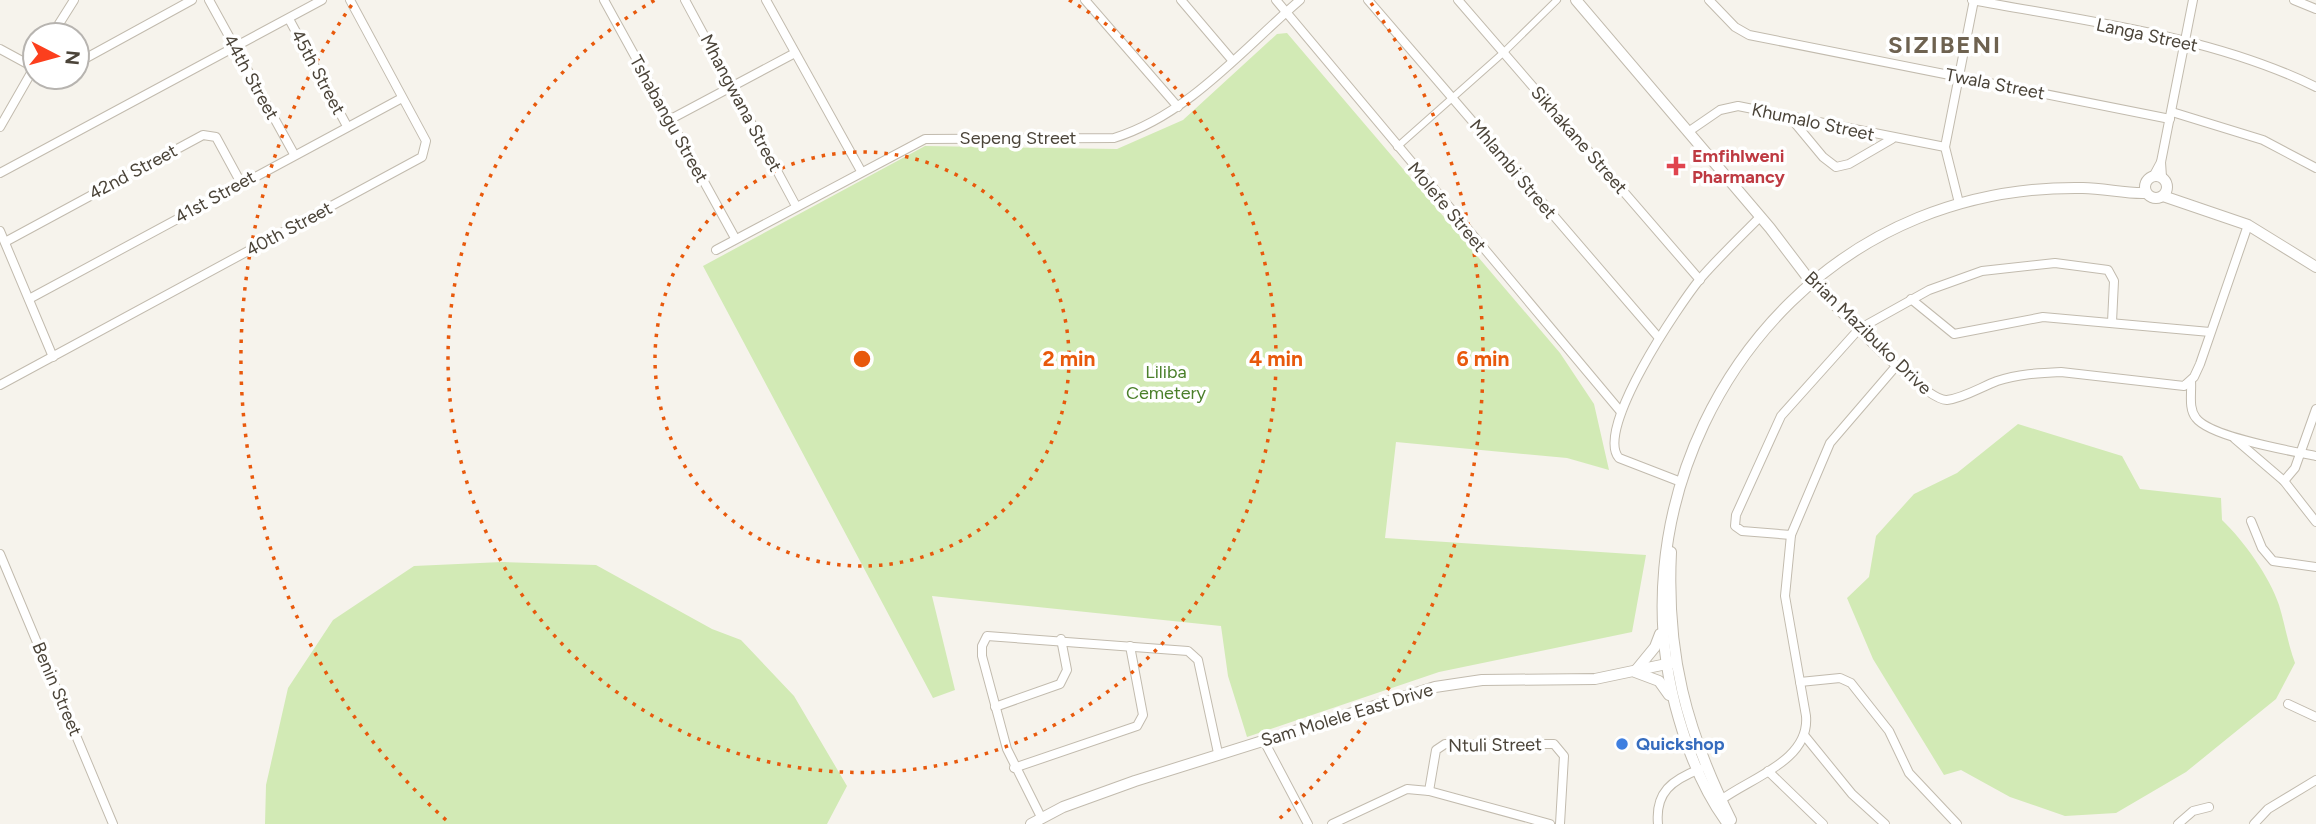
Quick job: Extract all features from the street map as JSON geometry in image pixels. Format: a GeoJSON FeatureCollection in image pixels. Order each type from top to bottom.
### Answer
{"type":"FeatureCollection","features":[{"type":"Feature","properties":{"kind":"street"},"geometry":{"type":"LineString","coordinates":[[61,21],[74,0]]}},
{"type":"Feature","properties":{"kind":"street"},"geometry":{"type":"LineString","coordinates":[[91,55],[192,0]]}},
{"type":"Feature","properties":{"kind":"street","name":"44th Street"},"geometry":{"type":"LineString","coordinates":[[209,0],[294,154]]}},
{"type":"Feature","properties":{"kind":"street"},"geometry":{"type":"LineString","coordinates":[[0,173],[322,0]]}},
{"type":"Feature","properties":{"kind":"street","name":"40th Street"},"geometry":{"type":"LineString","coordinates":[[0,385],[422,157],[426,141],[350,0]]}},
{"type":"Feature","properties":{"kind":"street","name":"Tshabangu Street"},"geometry":{"type":"LineString","coordinates":[[604,0],[735,239]]}},
{"type":"Feature","properties":{"kind":"street","name":"Mhangwana Street"},"geometry":{"type":"LineString","coordinates":[[685,0],[796,206]]}},
{"type":"Feature","properties":{"kind":"street"},"geometry":{"type":"LineString","coordinates":[[766,0],[861,171]]}},
{"type":"Feature","properties":{"kind":"street"},"geometry":{"type":"LineString","coordinates":[[1085,0],[1178,107]]}},
{"type":"Feature","properties":{"kind":"street"},"geometry":{"type":"LineString","coordinates":[[1181,0],[1232,60]]}},
{"type":"Feature","properties":{"kind":"street","name":"Molefe Street"},"geometry":{"type":"LineString","coordinates":[[1276,0],[1621,412]]}},
{"type":"Feature","properties":{"kind":"street","name":"Sepeng Street"},"geometry":{"type":"LineString","coordinates":[[716,250],[925,139],[1114,138],[1136,131],[1178,107],[1300,0]]}},
{"type":"Feature","properties":{"kind":"street","name":"Mhlambi Street"},"geometry":{"type":"LineString","coordinates":[[1368,0],[1659,338]]}},
{"type":"Feature","properties":{"kind":"street","name":"Sikhakane Street"},"geometry":{"type":"LineString","coordinates":[[1458,0],[1700,280]]}},
{"type":"Feature","properties":{"kind":"street"},"geometry":{"type":"LineString","coordinates":[[1397,147],[1503,53],[1557,0]]}},
{"type":"Feature","properties":{"kind":"street","name":"Brian Mazibuko Drive"},"geometry":{"type":"LineString","coordinates":[[1577,0],[1760,217],[1811,282],[1931,395],[1948,400],[1999,381],[2040,373],[2061,372],[2184,386],[2191,381]]}},
{"type":"Feature","properties":{"kind":"street","name":"Twala Street"},"geometry":{"type":"LineString","coordinates":[[1709,0],[1735,27],[1749,35],[2171,116],[2263,140],[2316,168]]}},
{"type":"Feature","properties":{"kind":"street"},"geometry":{"type":"LineString","coordinates":[[1959,203],[1945,147],[1974,0]]}},
{"type":"Feature","properties":{"kind":"street","name":"Langa Street"},"geometry":{"type":"LineString","coordinates":[[1974,0],[2185,42],[2263,65],[2316,87]]}},
{"type":"Feature","properties":{"kind":"street"},"geometry":{"type":"LineString","coordinates":[[2156,185],[2193,0]]}},
{"type":"Feature","properties":{"kind":"street"},"geometry":{"type":"LineString","coordinates":[[2294,0],[2316,9]]}},
{"type":"Feature","properties":{"kind":"street","name":"45th Street"},"geometry":{"type":"LineString","coordinates":[[289,19],[347,126]]}},
{"type":"Feature","properties":{"kind":"street"},"geometry":{"type":"LineString","coordinates":[[0,48],[21,59]]}},
{"type":"Feature","properties":{"kind":"street"},"geometry":{"type":"LineString","coordinates":[[669,120],[795,53]]}},
{"type":"Feature","properties":{"kind":"street"},"geometry":{"type":"LineString","coordinates":[[0,127],[21,91]]}},
{"type":"Feature","properties":{"kind":"street","name":"41st Street"},"geometry":{"type":"LineString","coordinates":[[29,299],[402,98]]}},
{"type":"Feature","properties":{"kind":"street","name":"Khumalo Street"},"geometry":{"type":"LineString","coordinates":[[1688,132],[1730,107],[1758,108],[1892,139],[1945,147]]}},
{"type":"Feature","properties":{"kind":"street"},"geometry":{"type":"LineString","coordinates":[[1788,115],[1823,157],[1836,167],[1849,164],[1892,139]]}},
{"type":"Feature","properties":{"kind":"street","name":"42nd Street"},"geometry":{"type":"LineString","coordinates":[[5,242],[203,135],[216,137],[241,183]]}},
{"type":"Feature","properties":{"kind":"street"},"geometry":{"type":"LineString","coordinates":[[1730,824],[1700,769],[1674,704],[1659,681],[1634,670],[1656,647],[1662,625],[1664,557],[1681,482],[1706,417],[1728,377],[1767,325],[1811,282],[1885,233],[1959,203],[2049,189],[2124,190],[2156,185],[2187,203],[2248,225],[2316,267]]}},
{"type":"Feature","properties":{"kind":"street"},"geometry":{"type":"LineString","coordinates":[[1681,482],[1624,460],[1613,451],[1612,444],[1621,412],[1659,338],[1700,280],[1760,217]]}},
{"type":"Feature","properties":{"kind":"street"},"geometry":{"type":"LineString","coordinates":[[2248,225],[2191,381],[2192,411],[2197,420],[2235,439],[2284,481],[2316,522]]}},
{"type":"Feature","properties":{"kind":"street"},"geometry":{"type":"LineString","coordinates":[[0,231],[53,357]]}},
{"type":"Feature","properties":{"kind":"street"},"geometry":{"type":"LineString","coordinates":[[1791,535],[1742,531],[1735,526],[1736,515],[1781,416],[1858,329],[1911,299],[1982,271],[2055,263],[2103,267],[2112,274],[2115,294],[2112,322]]}},
{"type":"Feature","properties":{"kind":"street"},"geometry":{"type":"LineString","coordinates":[[1911,299],[1954,334],[2043,317],[2210,332]]}},
{"type":"Feature","properties":{"kind":"street"},"geometry":{"type":"LineString","coordinates":[[1721,800],[1792,753],[1804,735],[1806,724],[1786,596],[1791,535],[1830,443],[1897,365]]}},
{"type":"Feature","properties":{"kind":"street"},"geometry":{"type":"LineString","coordinates":[[2284,481],[2292,474],[2316,409]]}},
{"type":"Feature","properties":{"kind":"street"},"geometry":{"type":"LineString","coordinates":[[2235,439],[2316,456]]}},
{"type":"Feature","properties":{"kind":"street"},"geometry":{"type":"LineString","coordinates":[[2251,521],[2262,548],[2273,561],[2316,567]]}},
{"type":"Feature","properties":{"kind":"street"},"geometry":{"type":"LineString","coordinates":[[1671,529],[1671,663],[1674,704]]}},
{"type":"Feature","properties":{"kind":"street","name":"Benin Street"},"geometry":{"type":"LineString","coordinates":[[0,554],[113,824]]}},
{"type":"Feature","properties":{"kind":"street"},"geometry":{"type":"LineString","coordinates":[[1662,625],[1700,769],[1721,800],[1730,824]]}},
{"type":"Feature","properties":{"kind":"street"},"geometry":{"type":"LineString","coordinates":[[1041,817],[1014,768],[995,707],[982,656],[982,646],[987,636],[1061,639],[1188,651],[1196,658],[1218,753]]}},
{"type":"Feature","properties":{"kind":"street"},"geometry":{"type":"LineString","coordinates":[[995,707],[1060,684],[1066,670],[1061,639]]}},
{"type":"Feature","properties":{"kind":"street"},"geometry":{"type":"LineString","coordinates":[[1014,768],[1137,726],[1143,715],[1130,646]]}},
{"type":"Feature","properties":{"kind":"street","name":"Sam Molele East Drive"},"geometry":{"type":"LineString","coordinates":[[1031,824],[1041,817],[1123,785],[1399,696],[1460,682],[1573,681],[1671,663]]}},
{"type":"Feature","properties":{"kind":"street"},"geometry":{"type":"LineString","coordinates":[[1800,682],[1840,678],[1851,683],[1889,731],[1909,773],[1957,824]]}},
{"type":"Feature","properties":{"kind":"street"},"geometry":{"type":"LineString","coordinates":[[2288,704],[2316,718]]}},
{"type":"Feature","properties":{"kind":"street"},"geometry":{"type":"LineString","coordinates":[[1804,735],[1852,794],[1885,824]]}},
{"type":"Feature","properties":{"kind":"street"},"geometry":{"type":"LineString","coordinates":[[1264,741],[1308,824]]}},
{"type":"Feature","properties":{"kind":"street","name":"Ntuli Street"},"geometry":{"type":"LineString","coordinates":[[1429,791],[1436,750],[1445,744],[1554,744],[1564,757],[1560,824]]}},
{"type":"Feature","properties":{"kind":"street"},"geometry":{"type":"LineString","coordinates":[[1658,824],[1657,804],[1661,795],[1676,780],[1700,769]]}},
{"type":"Feature","properties":{"kind":"street"},"geometry":{"type":"LineString","coordinates":[[1768,771],[1823,824]]}},
{"type":"Feature","properties":{"kind":"street"},"geometry":{"type":"LineString","coordinates":[[2254,824],[2268,809],[2316,780]]}},
{"type":"Feature","properties":{"kind":"street"},"geometry":{"type":"LineString","coordinates":[[1332,824],[1400,790],[1429,791],[1550,824]]}},
{"type":"Feature","properties":{"kind":"street"},"geometry":{"type":"LineString","coordinates":[[2178,824],[2193,811],[2209,807]]}},
{"type":"Feature","properties":{"kind":"street"},"geometry":{"type":"LineString","coordinates":[[2265,824],[2268,809]]}},
{"type":"Feature","properties":{"kind":"green space","name":"Liliba Cemetery"},"geometry":{"type":"Polygon","coordinates":[[[1287,33],[1560,353],[1594,404],[1609,470],[1567,458],[1396,442],[1385,538],[1646,555],[1632,632],[1439,672],[1247,737],[1228,676],[1221,626],[932,596],[955,690],[933,698],[703,266],[925,146],[1117,149],[1183,120],[1277,34],[1287,33]]]}},
{"type":"Feature","properties":{"kind":"green space"},"geometry":{"type":"Polygon","coordinates":[[[2018,424],[2122,456],[2140,489],[2221,498],[2222,520],[2255,560],[2275,594],[2295,663],[2276,699],[2186,772],[2116,813],[2065,816],[2010,797],[1961,770],[1944,775],[1873,659],[1847,598],[1869,577],[1876,536],[1914,494],[1957,473],[2018,424]]]}},
{"type":"Feature","properties":{"kind":"green space"},"geometry":{"type":"Polygon","coordinates":[[[502,562],[596,565],[712,629],[741,640],[794,696],[847,786],[827,824],[265,824],[266,785],[288,688],[333,620],[414,566],[502,562]]]}},
{"type":"Feature","properties":{"kind":"place","name":"Emfihlweni Pharmancy"},"geometry":{"type":"Point","coordinates":[1676,166]}},
{"type":"Feature","properties":{"kind":"place","name":"Quickshop"},"geometry":{"type":"Point","coordinates":[1622,744]}},
{"type":"Feature","properties":{"kind":"district","name":"SIZIBENI"},"geometry":{"type":"Point","coordinates":[1945,45]}}]}
